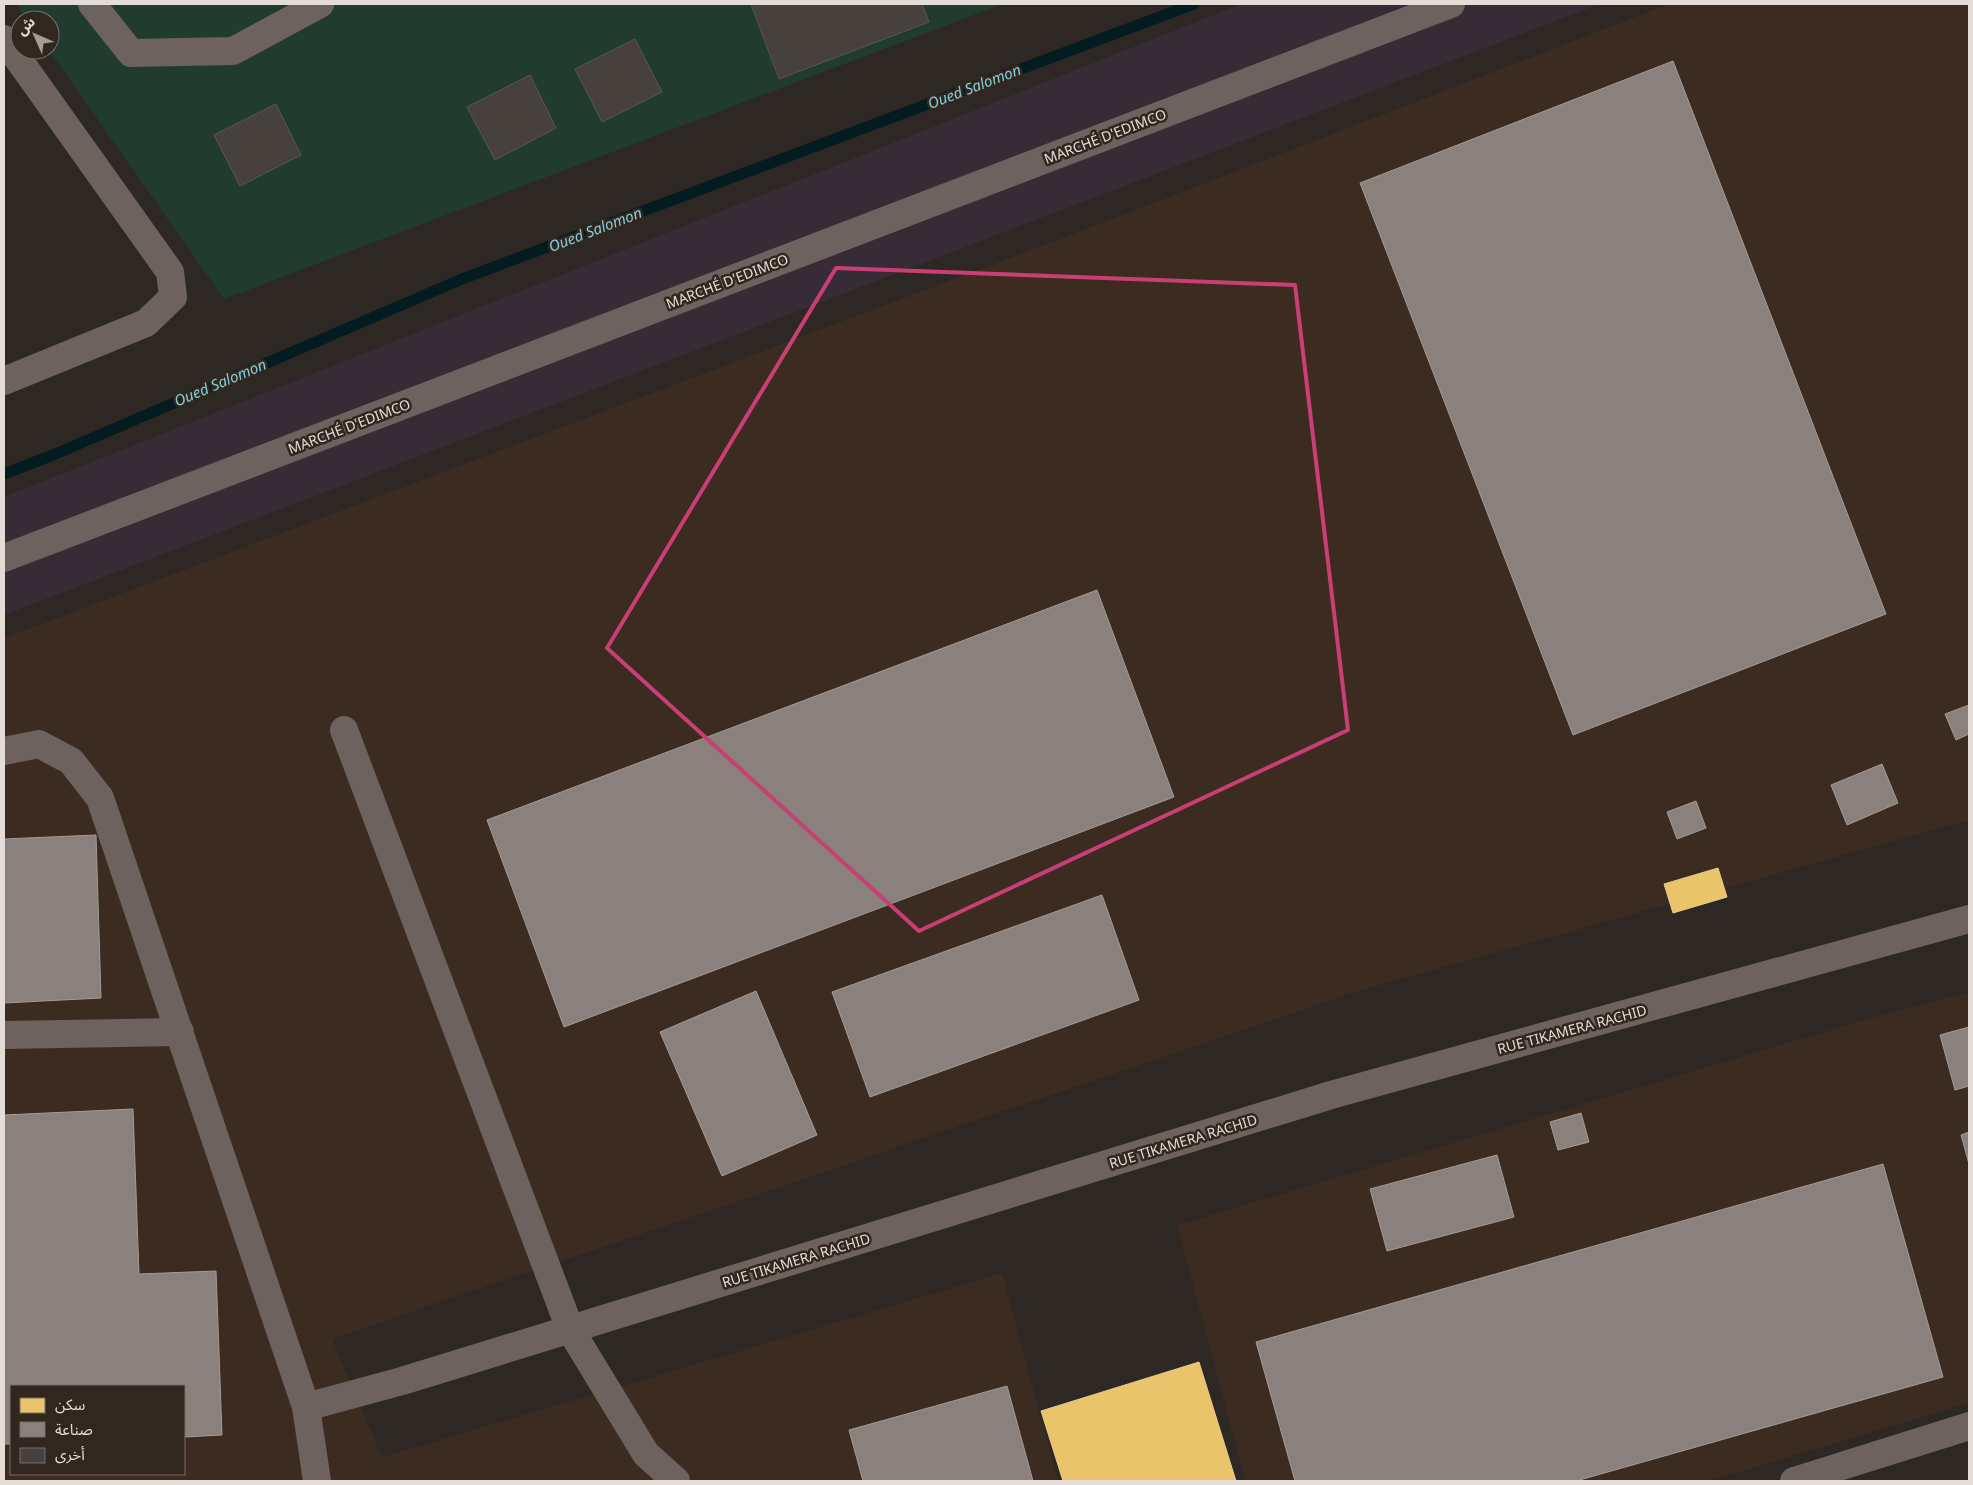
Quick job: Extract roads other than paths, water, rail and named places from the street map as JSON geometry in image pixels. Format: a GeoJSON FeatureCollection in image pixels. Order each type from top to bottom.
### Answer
{"type":"FeatureCollection","features":[{"type":"Feature","properties":{"kind":"street"},"geometry":{"type":"LineString","coordinates":[[92,4],[131,53],[233,51],[320,4]]}},
{"type":"Feature","properties":{"kind":"street","name":"MARCHÉ D'EDIMCO"},"geometry":{"type":"LineString","coordinates":[[4,558],[1451,4]]}},
{"type":"Feature","properties":{"kind":"street"},"geometry":{"type":"LineString","coordinates":[[4,39],[170,272],[173,297],[146,323],[4,382]]}},
{"type":"Feature","properties":{"kind":"street"},"geometry":{"type":"LineString","coordinates":[[344,730],[570,1329],[646,1454],[676,1481]]}},
{"type":"Feature","properties":{"kind":"street"},"geometry":{"type":"LineString","coordinates":[[4,751],[39,744],[71,762],[100,798],[306,1408],[317,1481]]}},
{"type":"Feature","properties":{"kind":"street","name":"RUE TIKAMERA RACHID"},"geometry":{"type":"LineString","coordinates":[[306,1408],[570,1329],[1331,1095],[1969,919]]}},
{"type":"Feature","properties":{"kind":"street"},"geometry":{"type":"LineString","coordinates":[[4,1035],[180,1032]]}},
{"type":"Feature","properties":{"kind":"street"},"geometry":{"type":"LineString","coordinates":[[1794,1481],[1969,1426]]}},
{"type":"Feature","properties":{"kind":"waterway","name":"Oued Salomon"},"geometry":{"type":"LineString","coordinates":[[4,474],[53,455],[462,279],[1194,4]]}}]}
